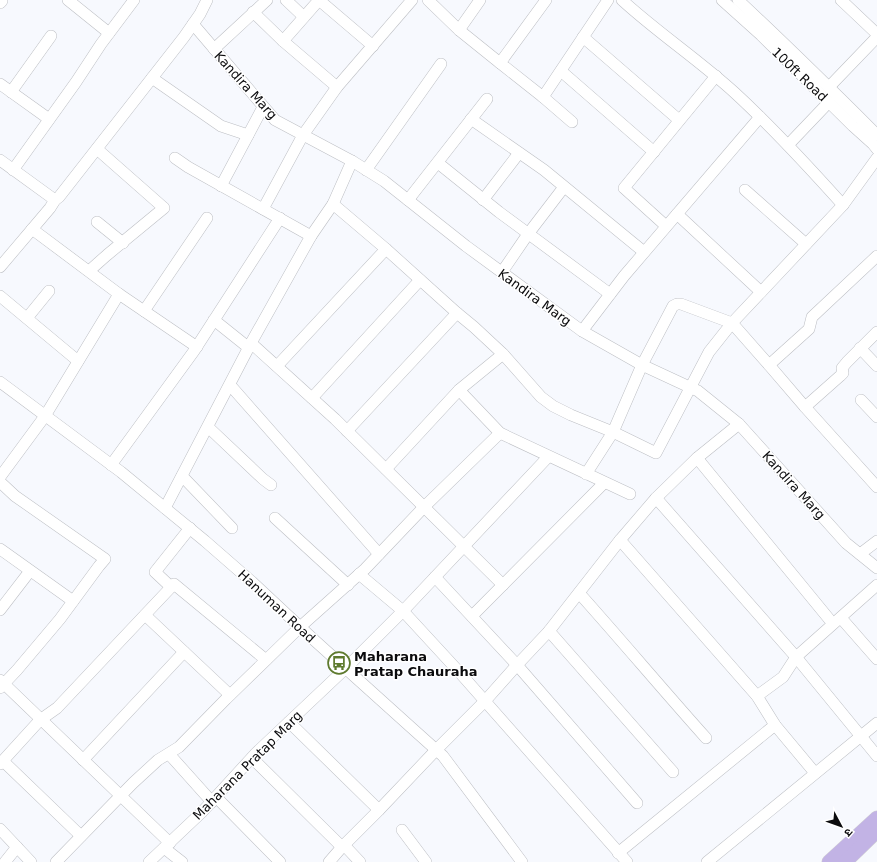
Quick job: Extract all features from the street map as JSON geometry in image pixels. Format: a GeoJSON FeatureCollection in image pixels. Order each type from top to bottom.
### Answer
{"type":"FeatureCollection","features":[{"type":"Feature","properties":{"kind":"main road"},"geometry":{"type":"LineString","coordinates":[[829,862],[877,818]]}},
{"type":"Feature","properties":{"kind":"main road"},"geometry":{"type":"LineString","coordinates":[[845,862],[877,831]]}},
{"type":"Feature","properties":{"kind":"street"},"geometry":{"type":"LineString","coordinates":[[68,0],[109,33]]}},
{"type":"Feature","properties":{"kind":"street"},"geometry":{"type":"LineString","coordinates":[[13,170],[109,33],[134,0]]}},
{"type":"Feature","properties":{"kind":"street"},"geometry":{"type":"LineString","coordinates":[[0,267],[59,197],[152,78],[200,14],[206,0]]}},
{"type":"Feature","properties":{"kind":"street"},"geometry":{"type":"LineString","coordinates":[[214,48],[267,0]]}},
{"type":"Feature","properties":{"kind":"street"},"geometry":{"type":"LineString","coordinates":[[286,0],[304,17]]}},
{"type":"Feature","properties":{"kind":"street"},"geometry":{"type":"LineString","coordinates":[[283,41],[319,0],[373,46]]}},
{"type":"Feature","properties":{"kind":"street"},"geometry":{"type":"LineString","coordinates":[[263,209],[303,135],[337,87],[412,0]]}},
{"type":"Feature","properties":{"kind":"street"},"geometry":{"type":"LineString","coordinates":[[428,0],[459,30],[572,122]]}},
{"type":"Feature","properties":{"kind":"street"},"geometry":{"type":"LineString","coordinates":[[459,30],[480,0]]}},
{"type":"Feature","properties":{"kind":"street"},"geometry":{"type":"LineString","coordinates":[[500,63],[546,0]]}},
{"type":"Feature","properties":{"kind":"street"},"geometry":{"type":"LineString","coordinates":[[543,97],[608,0]]}},
{"type":"Feature","properties":{"kind":"street"},"geometry":{"type":"LineString","coordinates":[[622,0],[735,92],[788,144],[843,205]]}},
{"type":"Feature","properties":{"kind":"street","name":"100ft Road"},"geometry":{"type":"LineString","coordinates":[[722,0],[829,102],[876,142]]}},
{"type":"Feature","properties":{"kind":"street"},"geometry":{"type":"LineString","coordinates":[[738,0],[829,87],[876,142]]}},
{"type":"Feature","properties":{"kind":"street"},"geometry":{"type":"LineString","coordinates":[[841,0],[877,34]]}},
{"type":"Feature","properties":{"kind":"street"},"geometry":{"type":"LineString","coordinates":[[253,12],[283,41],[337,87]]}},
{"type":"Feature","properties":{"kind":"street","name":"Kandira Marg"},"geometry":{"type":"LineString","coordinates":[[193,24],[275,120],[352,161],[384,181],[466,246],[582,331],[642,365],[698,391],[739,424],[846,543],[877,568]]}},
{"type":"Feature","properties":{"kind":"street"},"geometry":{"type":"LineString","coordinates":[[11,92],[51,36]]}},
{"type":"Feature","properties":{"kind":"street"},"geometry":{"type":"LineString","coordinates":[[583,37],[679,120]]}},
{"type":"Feature","properties":{"kind":"street"},"geometry":{"type":"LineString","coordinates":[[829,87],[877,37]]}},
{"type":"Feature","properties":{"kind":"street"},"geometry":{"type":"LineString","coordinates":[[366,170],[441,64]]}},
{"type":"Feature","properties":{"kind":"street"},"geometry":{"type":"LineString","coordinates":[[561,71],[654,152]]}},
{"type":"Feature","properties":{"kind":"street"},"geometry":{"type":"LineString","coordinates":[[666,226],[624,188],[716,76]]}},
{"type":"Feature","properties":{"kind":"street"},"geometry":{"type":"LineString","coordinates":[[152,78],[221,126],[248,135]]}},
{"type":"Feature","properties":{"kind":"street"},"geometry":{"type":"LineString","coordinates":[[0,84],[49,119]]}},
{"type":"Feature","properties":{"kind":"street"},"geometry":{"type":"LineString","coordinates":[[408,200],[487,99]]}},
{"type":"Feature","properties":{"kind":"street"},"geometry":{"type":"LineString","coordinates":[[788,144],[829,102]]}},
{"type":"Feature","properties":{"kind":"street"},"geometry":{"type":"LineString","coordinates":[[221,186],[263,107]]}},
{"type":"Feature","properties":{"kind":"street"},"geometry":{"type":"LineString","coordinates":[[582,331],[624,276],[760,117]]}},
{"type":"Feature","properties":{"kind":"street"},"geometry":{"type":"LineString","coordinates":[[471,119],[544,170],[644,252]]}},
{"type":"Feature","properties":{"kind":"street"},"geometry":{"type":"LineString","coordinates":[[89,271],[164,208],[97,149]]}},
{"type":"Feature","properties":{"kind":"street"},"geometry":{"type":"LineString","coordinates":[[484,200],[519,153]]}},
{"type":"Feature","properties":{"kind":"street"},"geometry":{"type":"LineString","coordinates":[[175,158],[221,186],[311,236]]}},
{"type":"Feature","properties":{"kind":"street"},"geometry":{"type":"LineString","coordinates":[[333,204],[474,327],[503,354],[541,397],[553,406],[571,415],[613,432],[656,453],[709,352],[732,323],[843,205],[877,158]]}},
{"type":"Feature","properties":{"kind":"street"},"geometry":{"type":"LineString","coordinates":[[0,160],[55,200]]}},
{"type":"Feature","properties":{"kind":"street"},"geometry":{"type":"LineString","coordinates":[[165,508],[250,346],[311,236],[333,204],[352,161]]}},
{"type":"Feature","properties":{"kind":"street"},"geometry":{"type":"LineString","coordinates":[[438,163],[528,234],[610,294]]}},
{"type":"Feature","properties":{"kind":"street"},"geometry":{"type":"LineString","coordinates":[[502,272],[528,234],[564,187]]}},
{"type":"Feature","properties":{"kind":"street"},"geometry":{"type":"LineString","coordinates":[[745,190],[806,244]]}},
{"type":"Feature","properties":{"kind":"street"},"geometry":{"type":"LineString","coordinates":[[677,214],[761,292]]}},
{"type":"Feature","properties":{"kind":"street"},"geometry":{"type":"LineString","coordinates":[[144,311],[207,218]]}},
{"type":"Feature","properties":{"kind":"street"},"geometry":{"type":"LineString","coordinates":[[111,465],[197,347],[280,218]]}},
{"type":"Feature","properties":{"kind":"street"},"geometry":{"type":"LineString","coordinates":[[97,222],[123,243]]}},
{"type":"Feature","properties":{"kind":"street"},"geometry":{"type":"LineString","coordinates":[[32,229],[119,294],[197,347]]}},
{"type":"Feature","properties":{"kind":"street"},"geometry":{"type":"LineString","coordinates":[[277,366],[386,249]]}},
{"type":"Feature","properties":{"kind":"street"},"geometry":{"type":"LineString","coordinates":[[769,365],[809,329],[812,317],[877,256]]}},
{"type":"Feature","properties":{"kind":"street"},"geometry":{"type":"LineString","coordinates":[[312,398],[420,280]]}},
{"type":"Feature","properties":{"kind":"street"},"geometry":{"type":"LineString","coordinates":[[27,318],[49,291]]}},
{"type":"Feature","properties":{"kind":"street"},"geometry":{"type":"LineString","coordinates":[[0,477],[45,416],[119,294]]}},
{"type":"Feature","properties":{"kind":"street"},"geometry":{"type":"LineString","coordinates":[[0,296],[78,361]]}},
{"type":"Feature","properties":{"kind":"street"},"geometry":{"type":"LineString","coordinates":[[586,474],[613,432],[642,365],[673,306],[681,304],[732,323],[877,487]]}},
{"type":"Feature","properties":{"kind":"street"},"geometry":{"type":"LineString","coordinates":[[347,431],[457,313]]}},
{"type":"Feature","properties":{"kind":"street"},"geometry":{"type":"LineString","coordinates":[[214,320],[277,366],[312,398],[503,585]]}},
{"type":"Feature","properties":{"kind":"street"},"geometry":{"type":"LineString","coordinates":[[805,407],[844,372],[842,368],[877,332]]}},
{"type":"Feature","properties":{"kind":"street"},"geometry":{"type":"LineString","coordinates":[[860,348],[877,366]]}},
{"type":"Feature","properties":{"kind":"street"},"geometry":{"type":"LineString","coordinates":[[386,469],[458,390],[503,354]]}},
{"type":"Feature","properties":{"kind":"street","name":"Hanuman Road"},"geometry":{"type":"LineString","coordinates":[[0,382],[111,465],[190,528],[252,582],[345,669],[436,750],[522,862]]}},
{"type":"Feature","properties":{"kind":"street"},"geometry":{"type":"LineString","coordinates":[[230,385],[379,554]]}},
{"type":"Feature","properties":{"kind":"street"},"geometry":{"type":"LineString","coordinates":[[458,390],[500,434],[630,494]]}},
{"type":"Feature","properties":{"kind":"street"},"geometry":{"type":"LineString","coordinates":[[861,400],[877,417]]}},
{"type":"Feature","properties":{"kind":"street"},"geometry":{"type":"LineString","coordinates":[[329,862],[485,701],[549,631],[620,540],[656,498],[697,458],[739,424]]}},
{"type":"Feature","properties":{"kind":"street"},"geometry":{"type":"LineString","coordinates":[[208,427],[271,485]]}},
{"type":"Feature","properties":{"kind":"street"},"geometry":{"type":"LineString","coordinates":[[56,862],[120,796],[158,760],[179,747],[300,627],[348,585],[424,506],[500,434]]}},
{"type":"Feature","properties":{"kind":"street","name":"Maharana Pratap Marg"},"geometry":{"type":"LineString","coordinates":[[149,862],[202,812],[252,758],[403,611],[548,457]]}},
{"type":"Feature","properties":{"kind":"street"},"geometry":{"type":"LineString","coordinates":[[697,458],[829,619]]}},
{"type":"Feature","properties":{"kind":"street"},"geometry":{"type":"LineString","coordinates":[[182,476],[232,528]]}},
{"type":"Feature","properties":{"kind":"street"},"geometry":{"type":"LineString","coordinates":[[0,482],[15,496],[105,559],[98,566],[60,619],[17,670],[1,684],[120,796],[182,862]]}},
{"type":"Feature","properties":{"kind":"street"},"geometry":{"type":"LineString","coordinates":[[472,616],[604,483]]}},
{"type":"Feature","properties":{"kind":"street"},"geometry":{"type":"LineString","coordinates":[[656,498],[796,657],[877,756]]}},
{"type":"Feature","properties":{"kind":"street"},"geometry":{"type":"LineString","coordinates":[[275,518],[348,585]]}},
{"type":"Feature","properties":{"kind":"street"},"geometry":{"type":"LineString","coordinates":[[171,587],[155,572],[190,528]]}},
{"type":"Feature","properties":{"kind":"street"},"geometry":{"type":"LineString","coordinates":[[620,540],[757,696],[775,726],[815,773]]}},
{"type":"Feature","properties":{"kind":"street"},"geometry":{"type":"LineString","coordinates":[[860,554],[877,541]]}},
{"type":"Feature","properties":{"kind":"street"},"geometry":{"type":"LineString","coordinates":[[0,549],[73,601]]}},
{"type":"Feature","properties":{"kind":"street"},"geometry":{"type":"LineString","coordinates":[[0,610],[30,571]]}},
{"type":"Feature","properties":{"kind":"street"},"geometry":{"type":"LineString","coordinates":[[359,574],[403,611],[485,701],[626,862]]}},
{"type":"Feature","properties":{"kind":"street"},"geometry":{"type":"LineString","coordinates":[[435,577],[517,665],[637,803]]}},
{"type":"Feature","properties":{"kind":"street"},"geometry":{"type":"LineString","coordinates":[[81,836],[1,762],[40,720],[57,708],[174,584],[266,660]]}},
{"type":"Feature","properties":{"kind":"street"},"geometry":{"type":"LineString","coordinates":[[757,696],[783,677],[796,657],[877,586]]}},
{"type":"Feature","properties":{"kind":"street"},"geometry":{"type":"LineString","coordinates":[[579,593],[706,738]]}},
{"type":"Feature","properties":{"kind":"street"},"geometry":{"type":"LineString","coordinates":[[145,615],[230,695]]}},
{"type":"Feature","properties":{"kind":"street"},"geometry":{"type":"LineString","coordinates":[[841,618],[877,658]]}},
{"type":"Feature","properties":{"kind":"street"},"geometry":{"type":"LineString","coordinates":[[549,631],[674,772]]}},
{"type":"Feature","properties":{"kind":"street"},"geometry":{"type":"LineString","coordinates":[[83,760],[184,652]]}},
{"type":"Feature","properties":{"kind":"street"},"geometry":{"type":"LineString","coordinates":[[290,722],[379,810]]}},
{"type":"Feature","properties":{"kind":"street"},"geometry":{"type":"LineString","coordinates":[[707,862],[877,723]]}},
{"type":"Feature","properties":{"kind":"street"},"geometry":{"type":"LineString","coordinates":[[618,853],[775,726]]}},
{"type":"Feature","properties":{"kind":"street"},"geometry":{"type":"LineString","coordinates":[[169,754],[280,862]]}},
{"type":"Feature","properties":{"kind":"street"},"geometry":{"type":"LineString","coordinates":[[252,758],[330,837],[343,846],[360,862]]}},
{"type":"Feature","properties":{"kind":"street"},"geometry":{"type":"LineString","coordinates":[[0,829],[31,862]]}},
{"type":"Feature","properties":{"kind":"street"},"geometry":{"type":"LineString","coordinates":[[402,830],[426,862]]}},
{"type":"Feature","properties":{"kind":"street"},"geometry":{"type":"LineString","coordinates":[[5,862],[17,847]]}},
{"type":"Feature","properties":{"kind":"place","name":"Maharana Pratap Chauraha"},"geometry":{"type":"Point","coordinates":[339,663]}}]}
